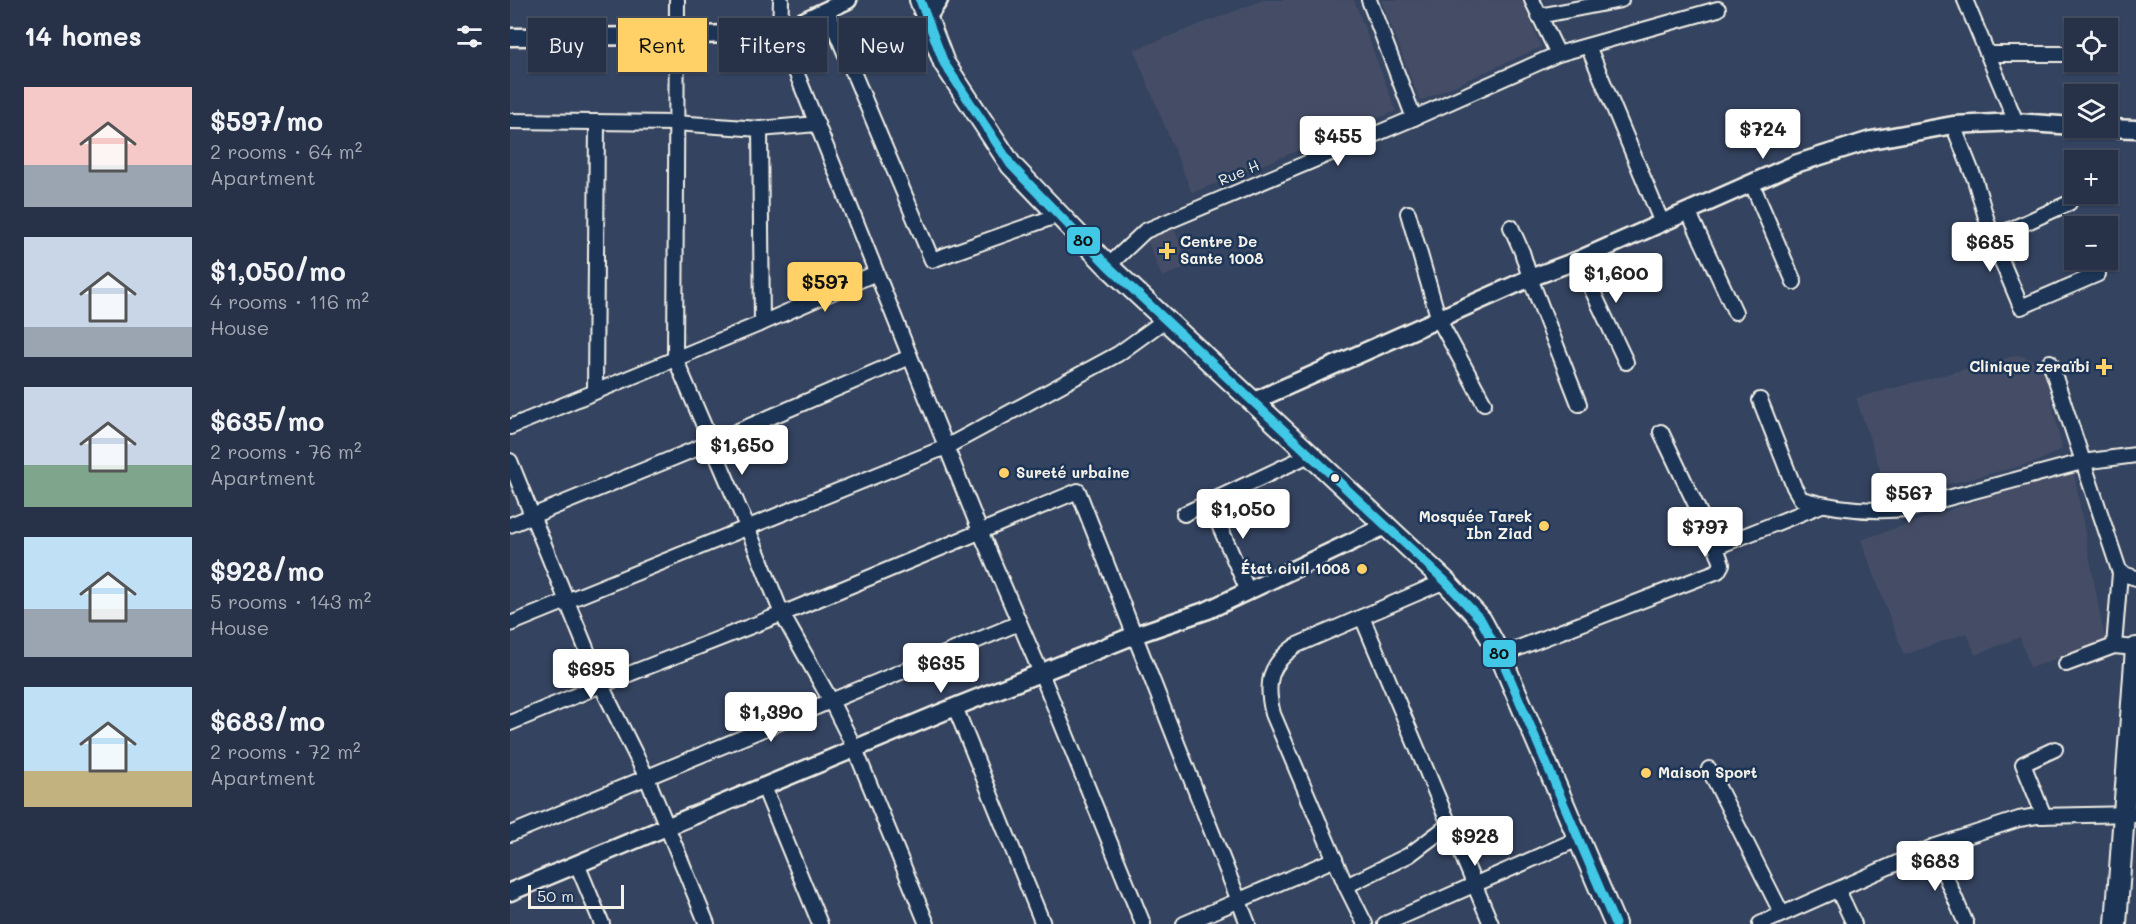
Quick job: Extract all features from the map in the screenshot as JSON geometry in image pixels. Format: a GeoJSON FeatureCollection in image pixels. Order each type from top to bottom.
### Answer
{"type":"FeatureCollection","features":[{"type":"Feature","properties":{"kind":"main road"},"geometry":{"type":"LineString","coordinates":[[920,0],[944,63],[1011,165],[1108,266],[1445,581],[1481,620],[1500,655],[1615,924]]}},
{"type":"Feature","properties":{"kind":"main road"},"geometry":{"type":"LineString","coordinates":[[2116,924],[2130,813],[2136,648]]}},
{"type":"Feature","properties":{"kind":"street"},"geometry":{"type":"LineString","coordinates":[[676,18],[677,0]]}},
{"type":"Feature","properties":{"kind":"street"},"geometry":{"type":"LineString","coordinates":[[780,18],[781,0]]}},
{"type":"Feature","properties":{"kind":"street"},"geometry":{"type":"LineString","coordinates":[[810,18],[848,0]]}},
{"type":"Feature","properties":{"kind":"street"},"geometry":{"type":"LineString","coordinates":[[927,18],[939,0]]}},
{"type":"Feature","properties":{"kind":"street"},"geometry":{"type":"LineString","coordinates":[[1369,0],[1414,118]]}},
{"type":"Feature","properties":{"kind":"street"},"geometry":{"type":"LineString","coordinates":[[1532,0],[1558,54]]}},
{"type":"Feature","properties":{"kind":"street"},"geometry":{"type":"LineString","coordinates":[[1539,16],[1622,0]]}},
{"type":"Feature","properties":{"kind":"street"},"geometry":{"type":"LineString","coordinates":[[1965,0],[2016,122]]}},
{"type":"Feature","properties":{"kind":"street","name":"Rue H"},"geometry":{"type":"LineString","coordinates":[[1108,266],[1145,231],[1414,118],[1558,54],[1718,9]]}},
{"type":"Feature","properties":{"kind":"street"},"geometry":{"type":"LineString","coordinates":[[827,10],[932,260],[1059,215]]}},
{"type":"Feature","properties":{"kind":"street"},"geometry":{"type":"LineString","coordinates":[[510,38],[618,37]]}},
{"type":"Feature","properties":{"kind":"street"},"geometry":{"type":"LineString","coordinates":[[1588,46],[1662,223]]}},
{"type":"Feature","properties":{"kind":"street"},"geometry":{"type":"LineString","coordinates":[[1988,54],[2064,54]]}},
{"type":"Feature","properties":{"kind":"street"},"geometry":{"type":"LineString","coordinates":[[676,72],[675,358],[782,614],[855,749],[927,924]]}},
{"type":"Feature","properties":{"kind":"street"},"geometry":{"type":"LineString","coordinates":[[796,72],[980,531],[1143,924]]}},
{"type":"Feature","properties":{"kind":"street"},"geometry":{"type":"LineString","coordinates":[[510,121],[675,123],[760,129],[817,124]]}},
{"type":"Feature","properties":{"kind":"street"},"geometry":{"type":"LineString","coordinates":[[595,392],[597,122]]}},
{"type":"Feature","properties":{"kind":"street"},"geometry":{"type":"LineString","coordinates":[[1252,402],[1530,278],[1578,260],[1795,164],[1871,140],[1953,125],[2016,122],[2064,125]]}},
{"type":"Feature","properties":{"kind":"street"},"geometry":{"type":"LineString","coordinates":[[1953,125],[1974,180],[1992,238],[2021,307],[2098,274]]}},
{"type":"Feature","properties":{"kind":"street"},"geometry":{"type":"LineString","coordinates":[[2118,128],[2136,129]]}},
{"type":"Feature","properties":{"kind":"street"},"geometry":{"type":"LineString","coordinates":[[760,129],[762,323]]}},
{"type":"Feature","properties":{"kind":"street"},"geometry":{"type":"LineString","coordinates":[[1752,184],[1794,282]]}},
{"type":"Feature","properties":{"kind":"street"},"geometry":{"type":"LineString","coordinates":[[1992,238],[2065,204]]}},
{"type":"Feature","properties":{"kind":"street"},"geometry":{"type":"LineString","coordinates":[[1688,211],[1735,312]]}},
{"type":"Feature","properties":{"kind":"street"},"geometry":{"type":"LineString","coordinates":[[1408,213],[1439,320],[1484,403]]}},
{"type":"Feature","properties":{"kind":"street"},"geometry":{"type":"LineString","coordinates":[[1511,227],[1579,404]]}},
{"type":"Feature","properties":{"kind":"street"},"geometry":{"type":"LineString","coordinates":[[1578,260],[1626,362]]}},
{"type":"Feature","properties":{"kind":"street"},"geometry":{"type":"LineString","coordinates":[[510,427],[762,323],[876,273]]}},
{"type":"Feature","properties":{"kind":"street"},"geometry":{"type":"LineString","coordinates":[[510,624],[946,447],[1118,354],[1165,320]]}},
{"type":"Feature","properties":{"kind":"street"},"geometry":{"type":"LineString","coordinates":[[510,525],[711,443],[910,357]]}},
{"type":"Feature","properties":{"kind":"street"},"geometry":{"type":"LineString","coordinates":[[2050,362],[2120,573],[2115,646]]}},
{"type":"Feature","properties":{"kind":"street"},"geometry":{"type":"LineString","coordinates":[[1760,400],[1794,488],[1801,499],[1822,504],[1881,511],[1907,508],[2082,462],[2136,455]]}},
{"type":"Feature","properties":{"kind":"street"},"geometry":{"type":"LineString","coordinates":[[1500,655],[1718,571],[1722,564],[1716,547],[1661,432]]}},
{"type":"Feature","properties":{"kind":"street"},"geometry":{"type":"LineString","coordinates":[[1184,514],[1309,455]]}},
{"type":"Feature","properties":{"kind":"street"},"geometry":{"type":"LineString","coordinates":[[510,461],[601,685],[647,777],[707,924]]}},
{"type":"Feature","properties":{"kind":"street"},"geometry":{"type":"LineString","coordinates":[[510,723],[782,614],[1078,491],[1248,924]]}},
{"type":"Feature","properties":{"kind":"street"},"geometry":{"type":"LineString","coordinates":[[1209,502],[1248,591]]}},
{"type":"Feature","properties":{"kind":"street"},"geometry":{"type":"LineString","coordinates":[[1716,547],[1822,504]]}},
{"type":"Feature","properties":{"kind":"street"},"geometry":{"type":"LineString","coordinates":[[510,892],[955,707],[1135,635],[1208,610],[1385,526]]}},
{"type":"Feature","properties":{"kind":"street"},"geometry":{"type":"LineString","coordinates":[[2120,573],[2136,578]]}},
{"type":"Feature","properties":{"kind":"street"},"geometry":{"type":"LineString","coordinates":[[1365,924],[1346,886],[1273,714],[1269,686],[1275,667],[1297,645],[1445,581]]}},
{"type":"Feature","properties":{"kind":"street"},"geometry":{"type":"LineString","coordinates":[[1362,617],[1491,924]]}},
{"type":"Feature","properties":{"kind":"street"},"geometry":{"type":"LineString","coordinates":[[510,834],[1019,622]]}},
{"type":"Feature","properties":{"kind":"street"},"geometry":{"type":"LineString","coordinates":[[2066,664],[2115,646],[2136,648]]}},
{"type":"Feature","properties":{"kind":"street"},"geometry":{"type":"LineString","coordinates":[[955,707],[1043,924]]}},
{"type":"Feature","properties":{"kind":"street"},"geometry":{"type":"LineString","coordinates":[[2044,816],[2023,764],[2055,749]]}},
{"type":"Feature","properties":{"kind":"street"},"geometry":{"type":"LineString","coordinates":[[1709,769],[1782,914]]}},
{"type":"Feature","properties":{"kind":"street"},"geometry":{"type":"LineString","coordinates":[[764,787],[820,924]]}},
{"type":"Feature","properties":{"kind":"street"},"geometry":{"type":"LineString","coordinates":[[1760,924],[1933,847],[2019,819],[2130,813]]}},
{"type":"Feature","properties":{"kind":"street"},"geometry":{"type":"LineString","coordinates":[[1346,886],[1409,855],[1449,825]]}},
{"type":"Feature","properties":{"kind":"street"},"geometry":{"type":"LineString","coordinates":[[1385,924],[1578,839]]}},
{"type":"Feature","properties":{"kind":"street"},"geometry":{"type":"LineString","coordinates":[[1933,847],[1966,924]]}},
{"type":"Feature","properties":{"kind":"street"},"geometry":{"type":"LineString","coordinates":[[1184,924],[1335,859]]}},
{"type":"Feature","properties":{"kind":"street"},"geometry":{"type":"LineString","coordinates":[[577,864],[602,924]]}},
{"type":"Feature","properties":{"kind":"street"},"geometry":{"type":"LineString","coordinates":[[1838,890],[1854,924]]}},
{"type":"Feature","properties":{"kind":"shaded area"},"geometry":{"type":"Polygon","coordinates":[[[1263,0],[1354,0],[1396,111],[1192,193],[1134,50],[1263,0]]]}},
{"type":"Feature","properties":{"kind":"shaded area"},"geometry":{"type":"Polygon","coordinates":[[[1381,0],[1522,0],[1541,47],[1420,101],[1381,0]]]}},
{"type":"Feature","properties":{"kind":"shaded area","name":"Centre De Sante 1008"},"geometry":{"type":"Polygon","coordinates":[[[1173,226],[1189,266],[1162,277],[1146,237],[1173,226]]]}},
{"type":"Feature","properties":{"kind":"shaded area"},"geometry":{"type":"Polygon","coordinates":[[[2018,355],[2044,364],[2062,449],[2036,462],[1890,499],[1856,398],[2018,355]]]}},
{"type":"Feature","properties":{"kind":"shaded area"},"geometry":{"type":"Polygon","coordinates":[[[2073,468],[2105,641],[2030,668],[2020,637],[1975,655],[1967,633],[1904,655],[1861,540],[2073,468]]]}},
{"type":"Feature","properties":{"kind":"transit line","name":"80"},"geometry":{"type":"LineString","coordinates":[[920,0],[944,63],[1011,165],[1108,266],[1445,581],[1481,620],[1500,655],[1615,924]]}},
{"type":"Feature","properties":{"kind":"place","name":"Centre De Sante 1008"},"geometry":{"type":"Point","coordinates":[1167,251]}},
{"type":"Feature","properties":{"kind":"place","name":"Clinique zeraïbi"},"geometry":{"type":"Point","coordinates":[2104,367]}},
{"type":"Feature","properties":{"kind":"place","name":"Sureté urbaine"},"geometry":{"type":"Point","coordinates":[1004,473]}},
{"type":"Feature","properties":{"kind":"place","name":"Mosquée Tarek Ibn Ziad"},"geometry":{"type":"Point","coordinates":[1544,526]}},
{"type":"Feature","properties":{"kind":"place","name":"État civil 1008"},"geometry":{"type":"Point","coordinates":[1362,569]}},
{"type":"Feature","properties":{"kind":"place","name":"Maison Sport"},"geometry":{"type":"Point","coordinates":[1646,773]}}]}
